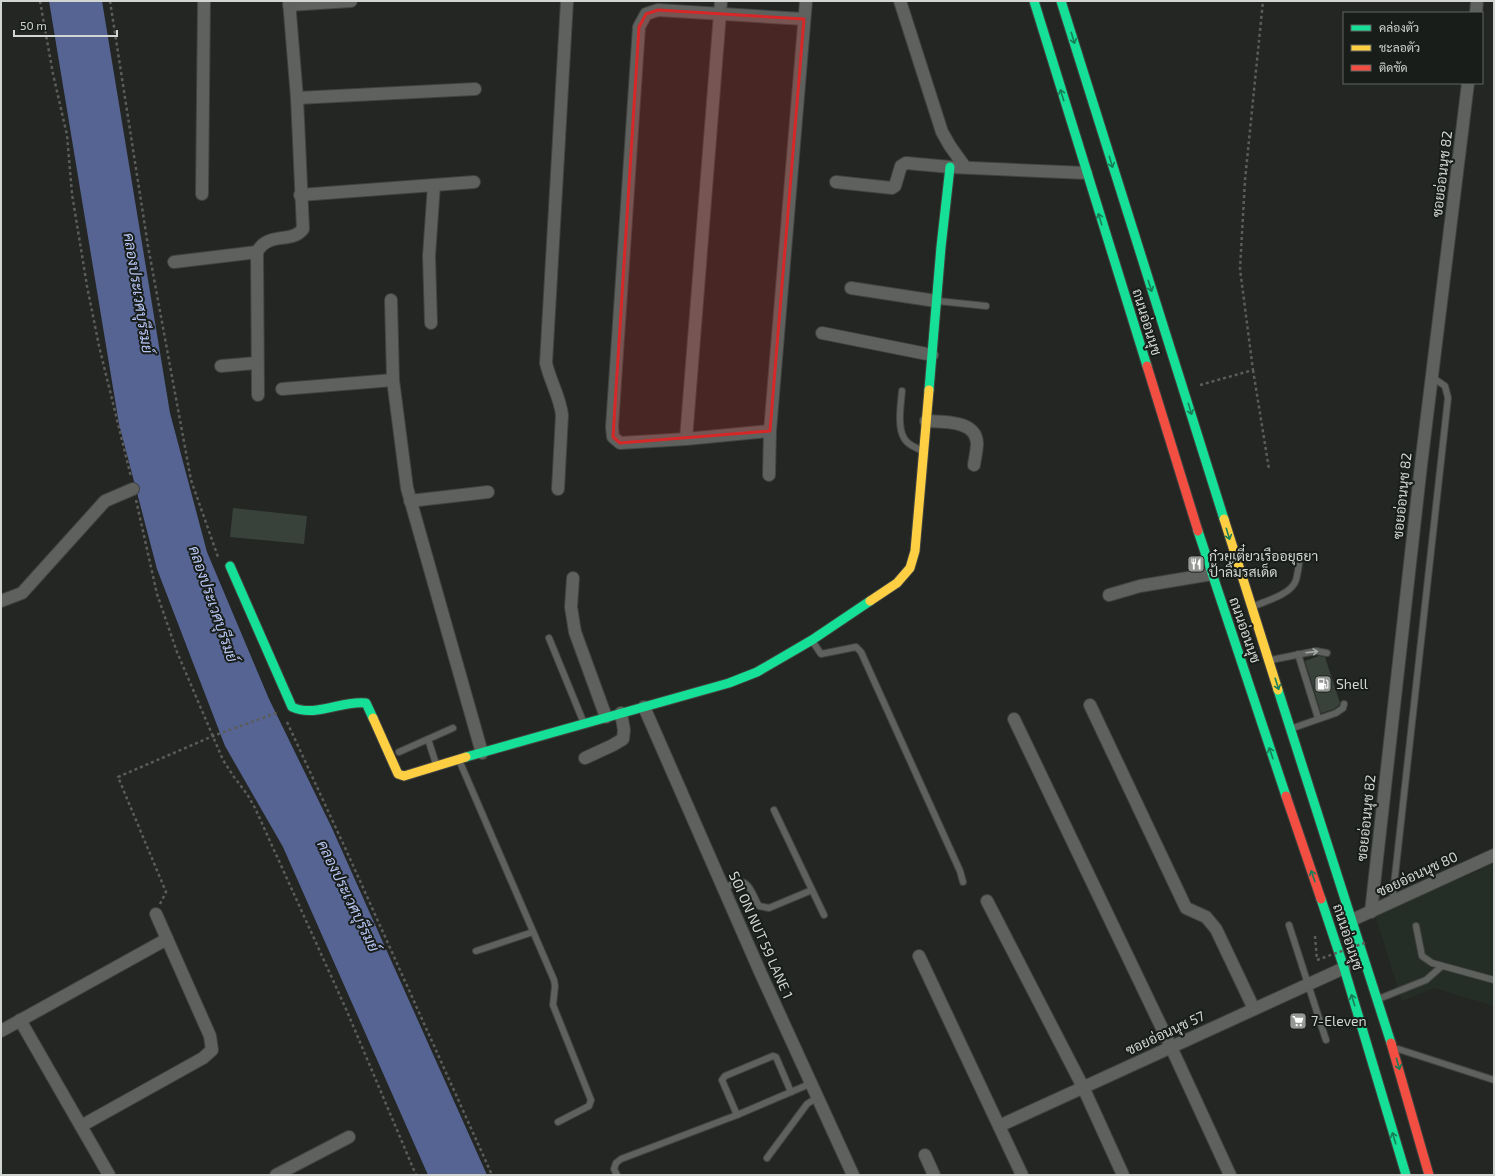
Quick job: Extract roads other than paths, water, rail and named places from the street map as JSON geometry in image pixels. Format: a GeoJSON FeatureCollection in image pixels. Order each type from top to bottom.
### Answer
{"type":"FeatureCollection","features":[{"type":"Feature","properties":{"kind":"main road","name":"ถนนอ่อนนุช"},"geometry":{"type":"LineString","coordinates":[[1034,1],[1086,173],[1212,574],[1344,968],[1406,1175]]}},
{"type":"Feature","properties":{"kind":"main road","name":"ถนนอ่อนนุช"},"geometry":{"type":"LineString","coordinates":[[1061,1],[1131,251],[1184,389],[1251,607],[1393,1048],[1429,1175]]}},
{"type":"Feature","properties":{"kind":"main road"},"geometry":{"type":"LineString","coordinates":[[230,566],[292,707],[298,711],[307,712],[357,701],[366,703],[398,774],[404,776],[458,759],[729,683],[750,675],[812,640],[897,583],[910,568],[915,551],[936,301],[950,167]]}},
{"type":"Feature","properties":{"kind":"main road"},"geometry":{"type":"LineString","coordinates":[[1112,256],[1131,251]]}},
{"type":"Feature","properties":{"kind":"street"},"geometry":{"type":"LineString","coordinates":[[202,194],[204,1]]}},
{"type":"Feature","properties":{"kind":"street"},"geometry":{"type":"LineString","coordinates":[[258,395],[257,252],[261,244],[271,239],[294,235],[303,229],[289,3],[351,1]]}},
{"type":"Feature","properties":{"kind":"street"},"geometry":{"type":"LineString","coordinates":[[558,489],[562,415],[559,400],[553,387],[546,363],[567,1]]}},
{"type":"Feature","properties":{"kind":"street"},"geometry":{"type":"LineString","coordinates":[[686,439],[722,1]]}},
{"type":"Feature","properties":{"kind":"street"},"geometry":{"type":"LineString","coordinates":[[769,475],[770,431],[806,1]]}},
{"type":"Feature","properties":{"kind":"street"},"geometry":{"type":"LineString","coordinates":[[900,1],[942,132],[965,167]]}},
{"type":"Feature","properties":{"kind":"street"},"geometry":{"type":"LineString","coordinates":[[1476,12],[1478,1]]}},
{"type":"Feature","properties":{"kind":"street"},"geometry":{"type":"LineString","coordinates":[[770,431],[686,439],[620,443],[613,437],[612,427],[639,27],[646,14],[658,10],[804,19]]}},
{"type":"Feature","properties":{"kind":"street","name":"ซอยอ่อนนุช 82"},"geometry":{"type":"LineString","coordinates":[[1371,912],[1432,376],[1468,84]]}},
{"type":"Feature","properties":{"kind":"street"},"geometry":{"type":"LineString","coordinates":[[296,98],[475,88]]}},
{"type":"Feature","properties":{"kind":"street"},"geometry":{"type":"LineString","coordinates":[[836,182],[892,188],[895,186],[901,166],[906,162],[950,167],[1086,173]]}},
{"type":"Feature","properties":{"kind":"street"},"geometry":{"type":"LineString","coordinates":[[300,195],[474,182]]}},
{"type":"Feature","properties":{"kind":"street"},"geometry":{"type":"LineString","coordinates":[[431,322],[429,256],[434,185]]}},
{"type":"Feature","properties":{"kind":"street"},"geometry":{"type":"LineString","coordinates":[[174,262],[257,252]]}},
{"type":"Feature","properties":{"kind":"street"},"geometry":{"type":"LineString","coordinates":[[851,288],[936,301]]}},
{"type":"Feature","properties":{"kind":"street"},"geometry":{"type":"LineString","coordinates":[[390,300],[393,380],[407,488],[482,753]]}},
{"type":"Feature","properties":{"kind":"street"},"geometry":{"type":"LineString","coordinates":[[822,333],[932,356]]}},
{"type":"Feature","properties":{"kind":"street"},"geometry":{"type":"LineString","coordinates":[[221,366],[257,362]]}},
{"type":"Feature","properties":{"kind":"street"},"geometry":{"type":"LineString","coordinates":[[282,389],[393,380]]}},
{"type":"Feature","properties":{"kind":"street"},"geometry":{"type":"LineString","coordinates":[[926,421],[957,424],[968,427],[974,433],[977,442],[974,466]]}},
{"type":"Feature","properties":{"kind":"street"},"geometry":{"type":"LineString","coordinates":[[1,601],[22,592],[105,501],[133,489]]}},
{"type":"Feature","properties":{"kind":"street"},"geometry":{"type":"LineString","coordinates":[[410,501],[488,492]]}},
{"type":"Feature","properties":{"kind":"street"},"geometry":{"type":"LineString","coordinates":[[1109,594],[1140,586],[1212,574]]}},
{"type":"Feature","properties":{"kind":"street"},"geometry":{"type":"LineString","coordinates":[[573,578],[572,607],[575,632],[606,717]]}},
{"type":"Feature","properties":{"kind":"street"},"geometry":{"type":"LineString","coordinates":[[1090,705],[1186,908],[1206,917],[1214,926],[1254,1009]]}},
{"type":"Feature","properties":{"kind":"street","name":"SOI ON NUT 59 LANE 1"},"geometry":{"type":"LineString","coordinates":[[644,707],[723,889],[853,1175]]}},
{"type":"Feature","properties":{"kind":"street"},"geometry":{"type":"LineString","coordinates":[[585,758],[613,745],[622,739],[624,730],[621,713]]}},
{"type":"Feature","properties":{"kind":"street"},"geometry":{"type":"LineString","coordinates":[[1014,719],[1171,1047],[1230,1175]]}},
{"type":"Feature","properties":{"kind":"street","name":"ซอยอ่อนนุช 80"},"geometry":{"type":"LineString","coordinates":[[1352,920],[1392,903],[1494,854]]}},
{"type":"Feature","properties":{"kind":"street"},"geometry":{"type":"LineString","coordinates":[[987,901],[1083,1087],[1123,1175]]}},
{"type":"Feature","properties":{"kind":"street"},"geometry":{"type":"LineString","coordinates":[[81,1126],[203,1058],[212,1050],[210,1036],[156,914]]}},
{"type":"Feature","properties":{"kind":"street"},"geometry":{"type":"LineString","coordinates":[[1,1030],[168,939]]}},
{"type":"Feature","properties":{"kind":"street"},"geometry":{"type":"LineString","coordinates":[[919,956],[1022,1175]]}},
{"type":"Feature","properties":{"kind":"street","name":"ซอยอ่อนนุช 57"},"geometry":{"type":"LineString","coordinates":[[999,1126],[1344,968]]}},
{"type":"Feature","properties":{"kind":"street"},"geometry":{"type":"LineString","coordinates":[[20,1020],[109,1175]]}},
{"type":"Feature","properties":{"kind":"street"},"geometry":{"type":"LineString","coordinates":[[276,1175],[349,1138]]}},
{"type":"Feature","properties":{"kind":"street"},"geometry":{"type":"LineString","coordinates":[[924,1155],[934,1175]]}},
{"type":"Feature","properties":{"kind":"lane"},"geometry":{"type":"LineString","coordinates":[[936,301],[986,306]]}},
{"type":"Feature","properties":{"kind":"lane"},"geometry":{"type":"LineString","coordinates":[[1392,903],[1448,398],[1445,386],[1432,376]]}},
{"type":"Feature","properties":{"kind":"lane"},"geometry":{"type":"LineString","coordinates":[[902,391],[900,424],[903,438],[909,444],[924,451]]}},
{"type":"Feature","properties":{"kind":"lane"},"geometry":{"type":"LineString","coordinates":[[1251,607],[1290,589],[1296,582],[1300,556]]}},
{"type":"Feature","properties":{"kind":"lane"},"geometry":{"type":"LineString","coordinates":[[549,638],[584,724]]}},
{"type":"Feature","properties":{"kind":"lane"},"geometry":{"type":"LineString","coordinates":[[812,640],[821,654],[856,647],[861,652],[960,871],[963,882]]}},
{"type":"Feature","properties":{"kind":"lane"},"geometry":{"type":"LineString","coordinates":[[1269,661],[1316,651],[1327,653]]}},
{"type":"Feature","properties":{"kind":"lane"},"geometry":{"type":"LineString","coordinates":[[1298,654],[1318,718]]}},
{"type":"Feature","properties":{"kind":"lane"},"geometry":{"type":"LineString","coordinates":[[1291,728],[1340,710],[1344,704]]}},
{"type":"Feature","properties":{"kind":"lane"},"geometry":{"type":"LineString","coordinates":[[399,752],[453,728]]}},
{"type":"Feature","properties":{"kind":"lane"},"geometry":{"type":"LineString","coordinates":[[428,739],[437,766]]}},
{"type":"Feature","properties":{"kind":"lane"},"geometry":{"type":"LineString","coordinates":[[458,759],[554,980],[555,986],[553,1005],[591,1100],[589,1106],[558,1122]]}},
{"type":"Feature","properties":{"kind":"lane"},"geometry":{"type":"LineString","coordinates":[[774,810],[824,915]]}},
{"type":"Feature","properties":{"kind":"lane"},"geometry":{"type":"LineString","coordinates":[[723,889],[741,882],[752,891],[759,906],[769,908],[812,890]]}},
{"type":"Feature","properties":{"kind":"lane"},"geometry":{"type":"LineString","coordinates":[[1289,926],[1326,1040]]}},
{"type":"Feature","properties":{"kind":"lane"},"geometry":{"type":"LineString","coordinates":[[1416,926],[1422,956],[1432,963],[1494,980]]}},
{"type":"Feature","properties":{"kind":"lane"},"geometry":{"type":"LineString","coordinates":[[476,951],[533,932]]}},
{"type":"Feature","properties":{"kind":"lane"},"geometry":{"type":"LineString","coordinates":[[1377,999],[1426,980],[1442,966]]}},
{"type":"Feature","properties":{"kind":"lane"},"geometry":{"type":"LineString","coordinates":[[1393,1048],[1494,1080]]}},
{"type":"Feature","properties":{"kind":"lane"},"geometry":{"type":"LineString","coordinates":[[737,1115],[722,1080],[725,1076],[773,1056],[776,1057],[791,1092]]}},
{"type":"Feature","properties":{"kind":"lane"},"geometry":{"type":"LineString","coordinates":[[617,1175],[614,1168],[616,1163],[621,1159],[737,1115],[812,1083]]}},
{"type":"Feature","properties":{"kind":"lane"},"geometry":{"type":"LineString","coordinates":[[767,1158],[807,1104],[818,1097]]}},
{"type":"Feature","properties":{"kind":"water","name":"คลองประเวศบุรีรมย์"},"geometry":{"type":"Polygon","coordinates":[[[49,1],[102,1],[170,413],[207,552],[269,699],[331,826],[487,1175],[428,1175],[283,847],[225,746],[157,569],[119,424],[49,1]]]}},
{"type":"Feature","properties":{"kind":"place","name":"ก๋วยเตี๋ยวเรืออยุธยา ป้าลิ้มรสเด็ด"},"geometry":{"type":"Point","coordinates":[1196,564]}},
{"type":"Feature","properties":{"kind":"place","name":"Shell"},"geometry":{"type":"Point","coordinates":[1323,684]}},
{"type":"Feature","properties":{"kind":"place","name":"7-Eleven"},"geometry":{"type":"Point","coordinates":[1298,1021]}}]}
